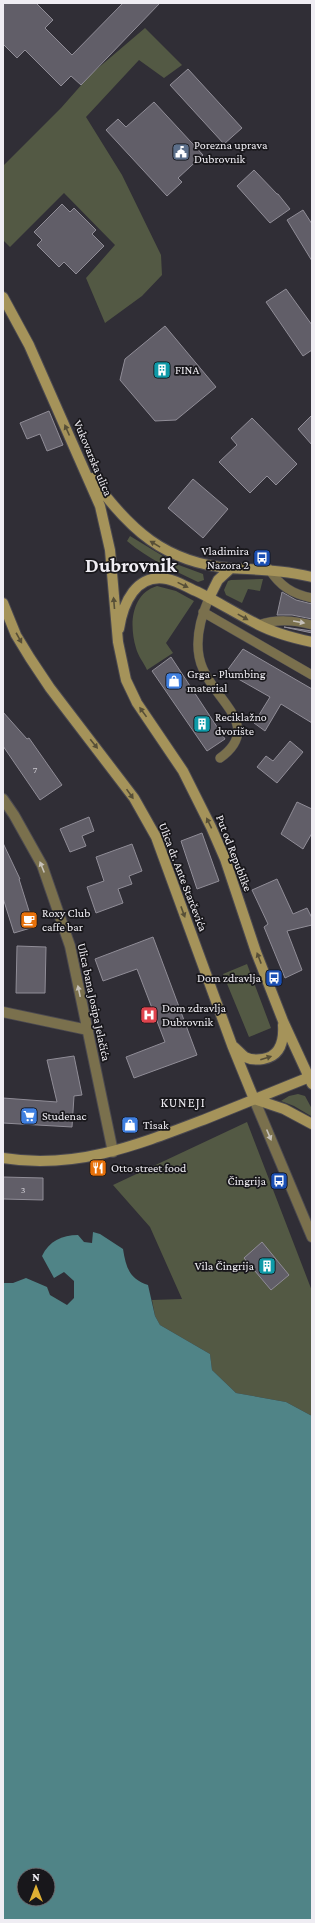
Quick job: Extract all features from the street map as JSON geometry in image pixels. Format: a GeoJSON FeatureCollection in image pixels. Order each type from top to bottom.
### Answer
{"type":"FeatureCollection","features":[{"type":"Feature","properties":{"kind":"main road","name":"Vukovarska ulica"},"geometry":{"type":"LineString","coordinates":[[3,297],[29,345],[100,506],[110,550],[118,642]]}},
{"type":"Feature","properties":{"kind":"main road"},"geometry":{"type":"LineString","coordinates":[[83,466],[113,506],[147,540],[168,552],[191,562],[231,568],[268,569],[312,577]]}},
{"type":"Feature","properties":{"kind":"main road"},"geometry":{"type":"LineString","coordinates":[[209,598],[218,580],[231,568]]}},
{"type":"Feature","properties":{"kind":"main road"},"geometry":{"type":"LineString","coordinates":[[118,642],[124,607],[131,593],[138,585],[148,579],[158,578],[168,579],[209,598],[258,625],[278,633],[312,642]]}},
{"type":"Feature","properties":{"kind":"main road","name":"Ulica dr. Ante Starčevića"},"geometry":{"type":"LineString","coordinates":[[3,603],[16,635],[42,676],[130,792],[156,837],[232,1045],[254,1099]]}},
{"type":"Feature","properties":{"kind":"main road","name":"Put od Republike"},"geometry":{"type":"LineString","coordinates":[[118,642],[121,664],[130,691],[183,771],[211,827],[225,860],[256,952],[283,1021],[311,1079]]}},
{"type":"Feature","properties":{"kind":"main road"},"geometry":{"type":"LineString","coordinates":[[232,1045],[245,1057],[257,1060],[268,1058],[277,1053],[283,1042],[283,1021]]}},
{"type":"Feature","properties":{"kind":"main road"},"geometry":{"type":"LineString","coordinates":[[3,1158],[44,1162],[80,1159],[113,1152],[135,1146],[254,1099],[311,1079]]}},
{"type":"Feature","properties":{"kind":"main road"},"geometry":{"type":"LineString","coordinates":[[254,1099],[284,1108],[312,1124]]}},
{"type":"Feature","properties":{"kind":"street","name":"Ulica bana Josipa Jelačića"},"geometry":{"type":"LineString","coordinates":[[3,799],[14,815],[42,865],[70,946],[113,1152]]}},
{"type":"Feature","properties":{"kind":"street"},"geometry":{"type":"LineString","coordinates":[[3,1012],[88,1030]]}},
{"type":"Feature","properties":{"kind":"street"},"geometry":{"type":"LineString","coordinates":[[254,1099],[312,1237]]}},
{"type":"Feature","properties":{"kind":"lane"},"geometry":{"type":"LineString","coordinates":[[268,569],[277,581],[291,592],[312,598]]}},
{"type":"Feature","properties":{"kind":"lane"},"geometry":{"type":"LineString","coordinates":[[209,598],[203,612],[199,637],[199,653],[203,669],[212,685],[236,719],[238,733],[234,746],[220,758]]}},
{"type":"Feature","properties":{"kind":"lane"},"geometry":{"type":"LineString","coordinates":[[203,612],[312,675]]}},
{"type":"Feature","properties":{"kind":"lane"},"geometry":{"type":"LineString","coordinates":[[258,625],[281,620],[297,621],[312,625]]}},
{"type":"Feature","properties":{"kind":"green space"},"geometry":{"type":"Polygon","coordinates":[[[145,28],[182,65],[164,78],[139,60],[86,117],[122,175],[161,255],[162,275],[142,296],[105,323],[86,278],[115,245],[64,193],[10,247],[3,240],[3,166],[61,108],[91,74],[145,28]]]}},
{"type":"Feature","properties":{"kind":"green space"},"geometry":{"type":"Polygon","coordinates":[[[130,536],[176,564],[203,574],[204,580],[198,582],[152,559],[127,541],[130,536]]]}},
{"type":"Feature","properties":{"kind":"green space"},"geometry":{"type":"Polygon","coordinates":[[[263,579],[260,591],[248,589],[242,603],[226,595],[224,590],[228,581],[231,580],[263,579]]]}},
{"type":"Feature","properties":{"kind":"green space"},"geometry":{"type":"Polygon","coordinates":[[[157,586],[176,591],[194,601],[166,643],[173,653],[147,670],[138,654],[134,639],[134,611],[142,596],[148,590],[157,586]]]}},
{"type":"Feature","properties":{"kind":"green space"},"geometry":{"type":"Polygon","coordinates":[[[247,964],[271,1028],[249,1037],[223,974],[247,964]]]}},
{"type":"Feature","properties":{"kind":"green space"},"geometry":{"type":"Polygon","coordinates":[[[298,1094],[305,1096],[312,1109],[311,1116],[294,1106],[281,1101],[289,1096],[298,1094]]]}},
{"type":"Feature","properties":{"kind":"green space"},"geometry":{"type":"Polygon","coordinates":[[[247,1122],[312,1291],[312,1416],[286,1402],[236,1393],[212,1370],[210,1354],[160,1325],[155,1316],[152,1300],[182,1299],[150,1227],[113,1185],[247,1122]]]}},
{"type":"Feature","properties":{"kind":"water"},"geometry":{"type":"Polygon","coordinates":[[[93,1232],[100,1234],[123,1249],[127,1267],[130,1272],[136,1279],[148,1285],[155,1316],[160,1325],[210,1354],[212,1370],[236,1393],[286,1402],[312,1416],[312,1920],[3,1920],[3,1283],[13,1283],[26,1278],[47,1287],[50,1295],[67,1305],[74,1298],[74,1281],[64,1272],[54,1278],[42,1256],[48,1246],[67,1236],[78,1235],[84,1242],[92,1243],[93,1232]]]}},
{"type":"Feature","properties":{"kind":"building"},"geometry":{"type":"Polygon","coordinates":[[[3,3],[36,3],[53,20],[45,28],[72,55],[123,3],[160,3],[81,85],[71,76],[61,86],[25,50],[17,58],[3,44],[3,3]]]}},
{"type":"Feature","properties":{"kind":"building"},"geometry":{"type":"Polygon","coordinates":[[[188,69],[242,128],[224,144],[170,85],[188,69]]]}},
{"type":"Feature","properties":{"kind":"building","name":"Porezna uprava Dubrovnik"},"geometry":{"type":"Polygon","coordinates":[[[154,102],[203,155],[178,178],[182,182],[167,196],[106,130],[118,119],[126,127],[154,102]]]}},
{"type":"Feature","properties":{"kind":"building"},"geometry":{"type":"Polygon","coordinates":[[[254,170],[278,194],[290,209],[270,223],[237,186],[254,170]]]}},
{"type":"Feature","properties":{"kind":"building"},"geometry":{"type":"Polygon","coordinates":[[[62,204],[70,212],[74,208],[96,230],[92,234],[104,246],[76,274],[64,262],[59,267],[37,245],[42,240],[34,232],[62,204]]]}},
{"type":"Feature","properties":{"kind":"building"},"geometry":{"type":"Polygon","coordinates":[[[303,210],[312,224],[312,261],[287,220],[303,210]]]}},
{"type":"Feature","properties":{"kind":"building"},"geometry":{"type":"Polygon","coordinates":[[[286,289],[312,325],[312,350],[303,356],[266,302],[286,289]]]}},
{"type":"Feature","properties":{"kind":"building","name":"FINA"},"geometry":{"type":"Polygon","coordinates":[[[165,326],[216,387],[176,420],[155,421],[120,380],[125,359],[165,326]]]}},
{"type":"Feature","properties":{"kind":"building"},"geometry":{"type":"Polygon","coordinates":[[[49,411],[63,445],[47,451],[40,434],[27,439],[20,423],[49,411]]]}},
{"type":"Feature","properties":{"kind":"building"},"geometry":{"type":"Polygon","coordinates":[[[312,415],[312,445],[298,429],[312,415]]]}},
{"type":"Feature","properties":{"kind":"building"},"geometry":{"type":"Polygon","coordinates":[[[252,418],[297,464],[276,485],[267,476],[250,493],[219,462],[237,445],[231,438],[252,418]]]}},
{"type":"Feature","properties":{"kind":"building"},"geometry":{"type":"Polygon","coordinates":[[[193,479],[228,509],[203,538],[168,508],[193,479]]]}},
{"type":"Feature","properties":{"kind":"building"},"geometry":{"type":"Polygon","coordinates":[[[282,592],[296,600],[312,604],[312,619],[292,615],[277,615],[282,592]]]}},
{"type":"Feature","properties":{"kind":"building"},"geometry":{"type":"Polygon","coordinates":[[[284,627],[312,631],[312,633],[284,627]]]}},
{"type":"Feature","properties":{"kind":"building"},"geometry":{"type":"Polygon","coordinates":[[[243,649],[312,689],[312,723],[281,704],[265,731],[254,723],[270,697],[226,672],[243,649]]]}},
{"type":"Feature","properties":{"kind":"building"},"geometry":{"type":"Polygon","coordinates":[[[171,657],[225,739],[207,751],[152,671],[171,657]]]}},
{"type":"Feature","properties":{"kind":"building"},"geometry":{"type":"Polygon","coordinates":[[[3,712],[27,739],[29,738],[62,785],[40,800],[3,746],[3,712]]]}},
{"type":"Feature","properties":{"kind":"building"},"geometry":{"type":"Polygon","coordinates":[[[290,741],[303,752],[277,783],[257,767],[266,756],[273,761],[290,741]]]}},
{"type":"Feature","properties":{"kind":"building"},"geometry":{"type":"Polygon","coordinates":[[[297,802],[312,809],[312,833],[303,849],[281,834],[297,802]]]}},
{"type":"Feature","properties":{"kind":"building"},"geometry":{"type":"Polygon","coordinates":[[[89,817],[94,831],[82,836],[86,846],[70,852],[60,829],[89,817]]]}},
{"type":"Feature","properties":{"kind":"building"},"geometry":{"type":"Polygon","coordinates":[[[202,833],[219,881],[197,889],[181,841],[202,833]]]}},
{"type":"Feature","properties":{"kind":"building"},"geometry":{"type":"Polygon","coordinates":[[[3,843],[20,879],[34,927],[14,933],[3,898],[3,843]]]}},
{"type":"Feature","properties":{"kind":"building"},"geometry":{"type":"Polygon","coordinates":[[[132,844],[142,871],[129,876],[132,884],[118,889],[123,903],[96,913],[87,887],[104,881],[96,857],[132,844]]]}},
{"type":"Feature","properties":{"kind":"building"},"geometry":{"type":"Polygon","coordinates":[[[277,879],[293,914],[307,908],[312,918],[312,925],[287,931],[302,970],[285,978],[264,927],[268,924],[252,890],[277,879]]]}},
{"type":"Feature","properties":{"kind":"building"},"geometry":{"type":"Polygon","coordinates":[[[153,937],[197,1055],[134,1078],[126,1057],[165,1042],[137,969],[103,981],[95,959],[153,937]]]}},
{"type":"Feature","properties":{"kind":"building"},"geometry":{"type":"Polygon","coordinates":[[[17,946],[46,947],[45,993],[16,993],[17,946]]]}},
{"type":"Feature","properties":{"kind":"building"},"geometry":{"type":"Polygon","coordinates":[[[74,1056],[82,1095],[74,1096],[72,1127],[3,1123],[3,1098],[57,1102],[47,1060],[74,1056]]]}},
{"type":"Feature","properties":{"kind":"building"},"geometry":{"type":"Polygon","coordinates":[[[3,1177],[43,1178],[43,1200],[3,1199],[3,1177]]]}},
{"type":"Feature","properties":{"kind":"building","name":"Vila Čingrija"},"geometry":{"type":"Polygon","coordinates":[[[262,1242],[289,1275],[271,1290],[244,1258],[262,1242]]]}},
{"type":"Feature","properties":{"kind":"place","name":"Porezna uprava Dubrovnik"},"geometry":{"type":"Point","coordinates":[181,152]}},
{"type":"Feature","properties":{"kind":"place","name":"FINA"},"geometry":{"type":"Point","coordinates":[162,370]}},
{"type":"Feature","properties":{"kind":"place","name":"Vladimira Nazora 2"},"geometry":{"type":"Point","coordinates":[262,558]}},
{"type":"Feature","properties":{"kind":"place","name":"Grga - Plumbing material"},"geometry":{"type":"Point","coordinates":[174,681]}},
{"type":"Feature","properties":{"kind":"place","name":"Reciklažno dvorište"},"geometry":{"type":"Point","coordinates":[202,724]}},
{"type":"Feature","properties":{"kind":"place","name":"Roxy Club caffe bar"},"geometry":{"type":"Point","coordinates":[29,920]}},
{"type":"Feature","properties":{"kind":"place","name":"Dom zdravlja"},"geometry":{"type":"Point","coordinates":[274,978]}},
{"type":"Feature","properties":{"kind":"place","name":"Dom zdravlja Dubrovnik"},"geometry":{"type":"Point","coordinates":[149,1015]}},
{"type":"Feature","properties":{"kind":"place","name":"Studenac"},"geometry":{"type":"Point","coordinates":[29,1116]}},
{"type":"Feature","properties":{"kind":"place","name":"Tisak"},"geometry":{"type":"Point","coordinates":[130,1125]}},
{"type":"Feature","properties":{"kind":"place","name":"Otto street food"},"geometry":{"type":"Point","coordinates":[98,1168]}},
{"type":"Feature","properties":{"kind":"place","name":"Čingrija"},"geometry":{"type":"Point","coordinates":[279,1181]}},
{"type":"Feature","properties":{"kind":"place","name":"Vila Čingrija"},"geometry":{"type":"Point","coordinates":[267,1266]}},
{"type":"Feature","properties":{"kind":"district","name":"Dubrovnik"},"geometry":{"type":"Point","coordinates":[131,565]}},
{"type":"Feature","properties":{"kind":"district","name":"KUNEJI"},"geometry":{"type":"Point","coordinates":[183,1102]}}]}
